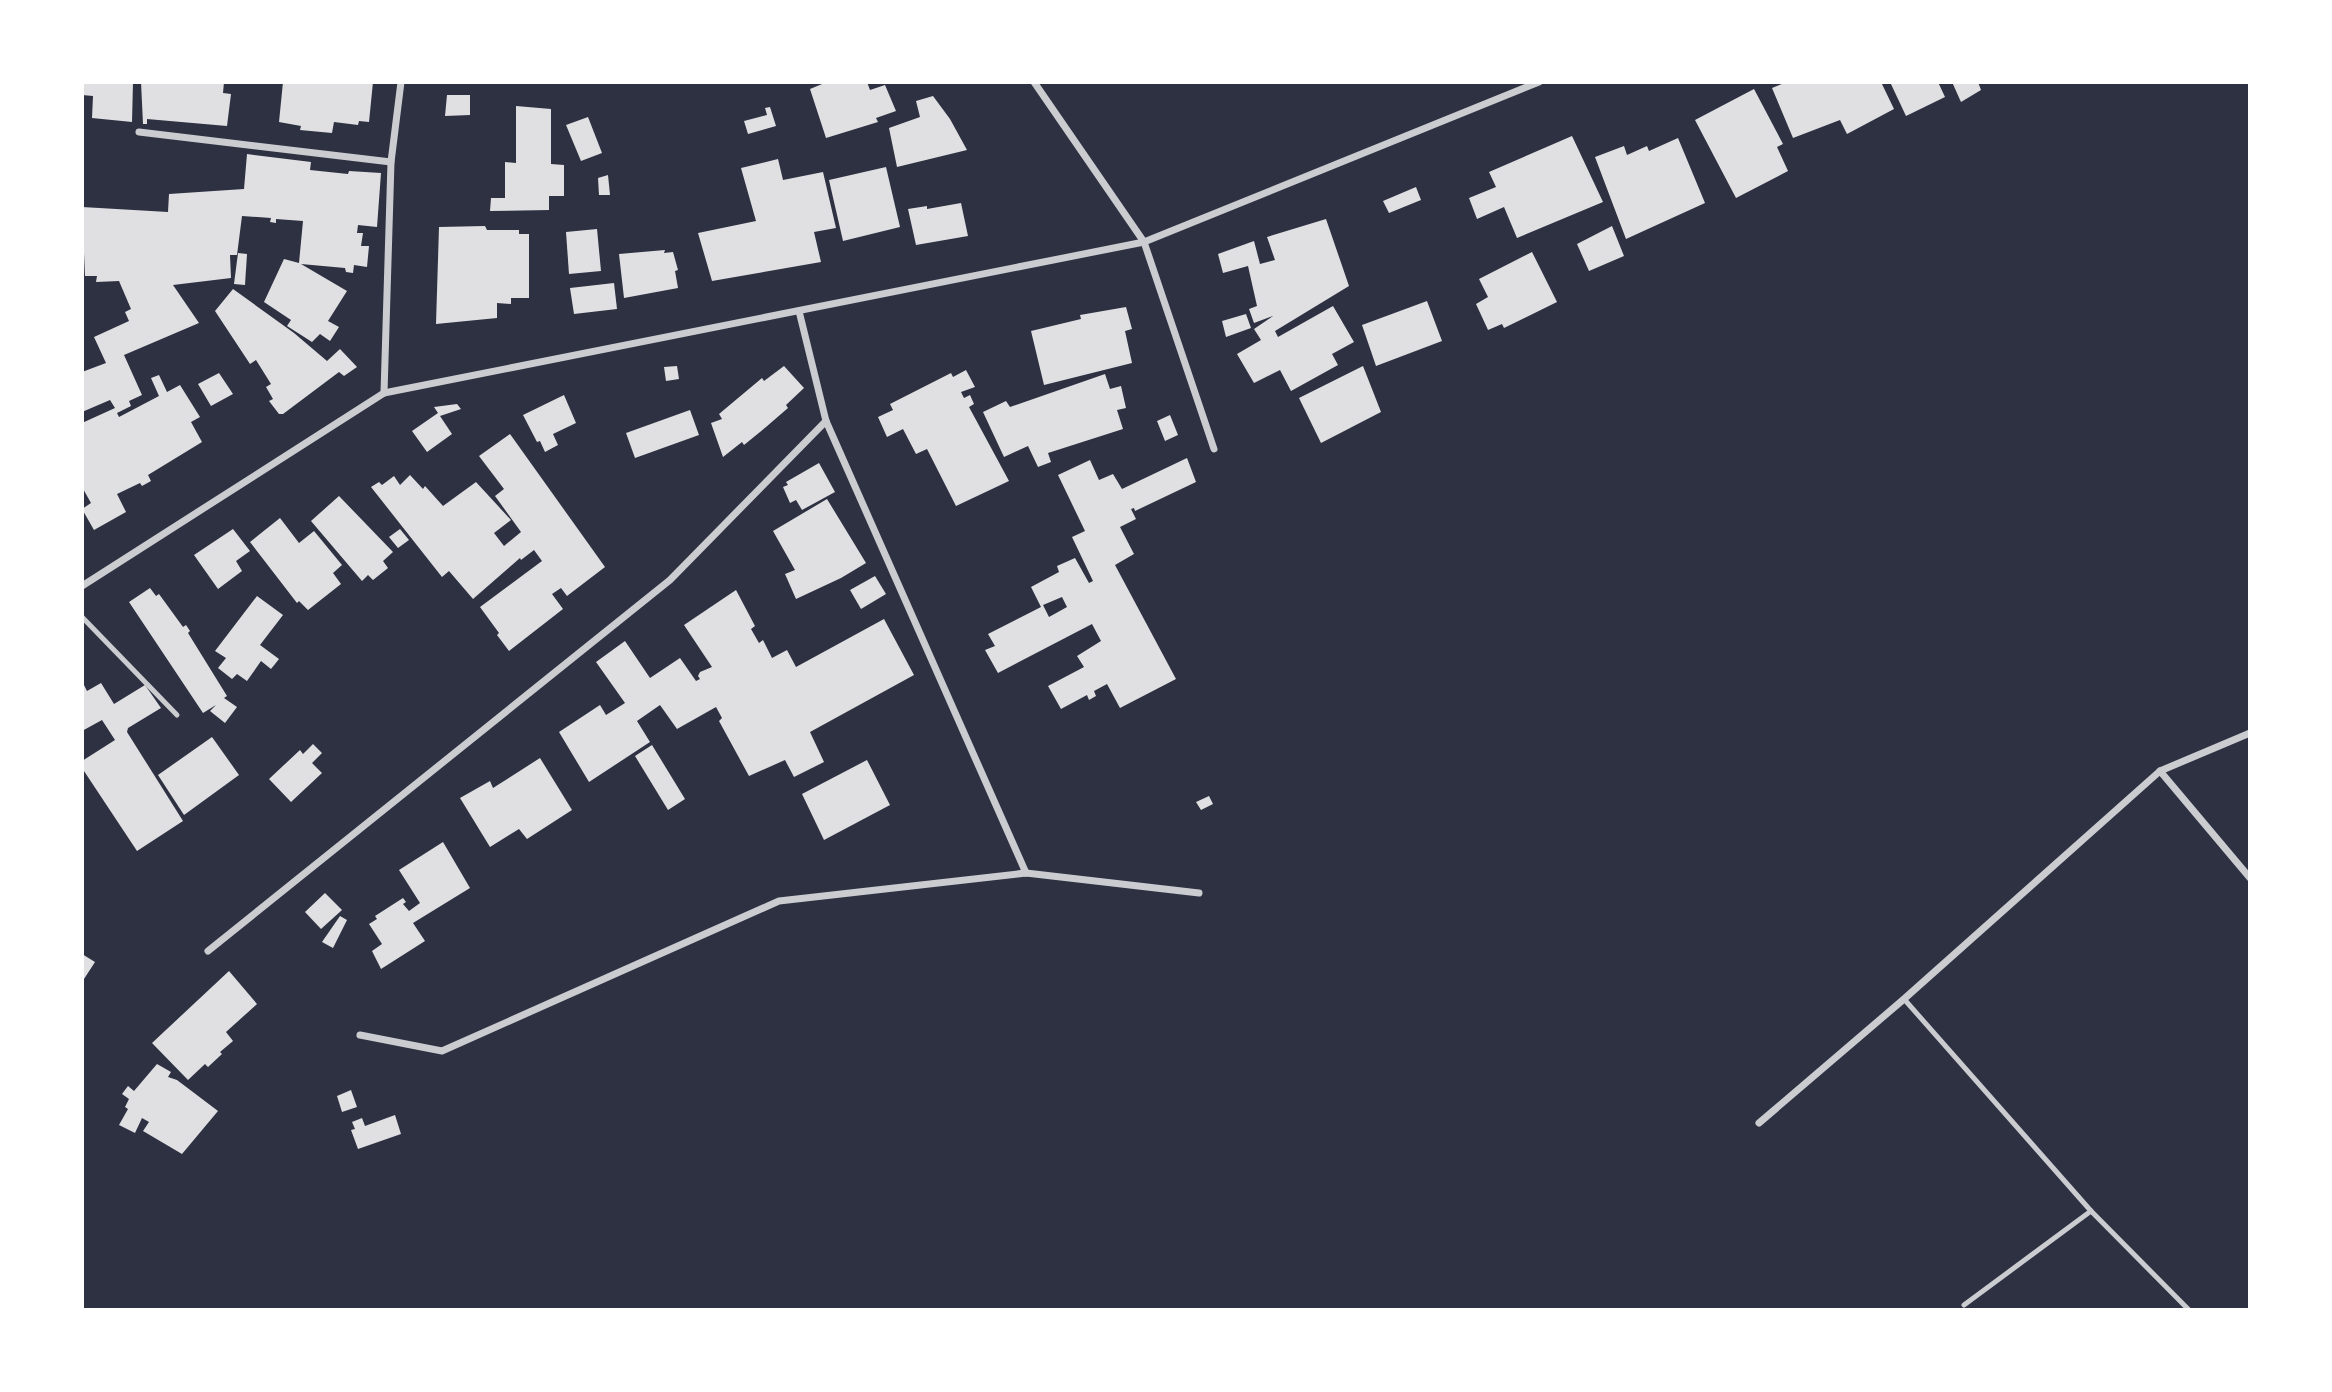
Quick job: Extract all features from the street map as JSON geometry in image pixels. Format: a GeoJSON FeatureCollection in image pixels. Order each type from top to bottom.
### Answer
{"type":"FeatureCollection","features":[{"type":"Feature","properties":{"kind":"street"},"geometry":{"type":"LineString","coordinates":[[384,393],[391,162],[401,82]]}},
{"type":"Feature","properties":{"kind":"street"},"geometry":{"type":"LineString","coordinates":[[1034,82],[1144,242],[1214,449]]}},
{"type":"Feature","properties":{"kind":"street"},"geometry":{"type":"LineString","coordinates":[[82,586],[384,393],[1144,242],[1539,82]]}},
{"type":"Feature","properties":{"kind":"street"},"geometry":{"type":"LineString","coordinates":[[139,132],[391,162]]}},
{"type":"Feature","properties":{"kind":"street"},"geometry":{"type":"LineString","coordinates":[[799,311],[826,421],[1026,873]]}},
{"type":"Feature","properties":{"kind":"street"},"geometry":{"type":"LineString","coordinates":[[208,951],[670,580],[826,421]]}},
{"type":"Feature","properties":{"kind":"street"},"geometry":{"type":"LineString","coordinates":[[1759,1123],[1904,999],[2160,771],[2250,733]]}},
{"type":"Feature","properties":{"kind":"street"},"geometry":{"type":"LineString","coordinates":[[2160,771],[2250,878]]}},
{"type":"Feature","properties":{"kind":"street"},"geometry":{"type":"LineString","coordinates":[[360,1035],[442,1051],[779,901],[1026,873],[1199,893]]}},
{"type":"Feature","properties":{"kind":"lane"},"geometry":{"type":"LineString","coordinates":[[82,617],[177,715]]}},
{"type":"Feature","properties":{"kind":"lane"},"geometry":{"type":"LineString","coordinates":[[1904,999],[2091,1211],[2189,1310]]}},
{"type":"Feature","properties":{"kind":"lane"},"geometry":{"type":"LineString","coordinates":[[1964,1306],[2091,1211]]}},
{"type":"Feature","properties":{"kind":"building"},"geometry":{"type":"Polygon","coordinates":[[[82,82],[133,82],[132,122],[92,118],[93,96],[82,95],[82,82]]]}},
{"type":"Feature","properties":{"kind":"building"},"geometry":{"type":"Polygon","coordinates":[[[141,82],[224,82],[223,93],[231,94],[227,126],[147,119],[147,124],[143,124],[141,82]]]}},
{"type":"Feature","properties":{"kind":"building"},"geometry":{"type":"Polygon","coordinates":[[[283,82],[373,82],[369,122],[359,121],[358,125],[334,122],[332,133],[300,130],[301,126],[279,122],[283,82]]]}},
{"type":"Feature","properties":{"kind":"building"},"geometry":{"type":"Polygon","coordinates":[[[827,82],[867,82],[870,90],[885,85],[896,111],[876,118],[878,122],[826,138],[810,89],[827,82]]]}},
{"type":"Feature","properties":{"kind":"building"},"geometry":{"type":"Polygon","coordinates":[[[1787,82],[1881,82],[1894,109],[1847,134],[1840,120],[1793,138],[1772,88],[1787,82]]]}},
{"type":"Feature","properties":{"kind":"building"},"geometry":{"type":"Polygon","coordinates":[[[1890,82],[1938,82],[1945,97],[1906,116],[1890,82]]]}},
{"type":"Feature","properties":{"kind":"building"},"geometry":{"type":"Polygon","coordinates":[[[1952,82],[1978,82],[1981,90],[1961,102],[1952,82]]]}},
{"type":"Feature","properties":{"kind":"building"},"geometry":{"type":"Polygon","coordinates":[[[1754,89],[1783,144],[1777,147],[1788,171],[1736,198],[1695,120],[1754,89]]]}},
{"type":"Feature","properties":{"kind":"building"},"geometry":{"type":"Polygon","coordinates":[[[447,95],[470,95],[470,115],[445,116],[447,95]]]}},
{"type":"Feature","properties":{"kind":"building"},"geometry":{"type":"Polygon","coordinates":[[[933,96],[950,119],[967,150],[897,167],[889,128],[920,117],[916,101],[933,96]]]}},
{"type":"Feature","properties":{"kind":"building"},"geometry":{"type":"Polygon","coordinates":[[[516,106],[551,109],[551,164],[564,165],[564,196],[549,196],[549,210],[490,211],[491,198],[505,198],[505,162],[516,163],[516,106]]]}},
{"type":"Feature","properties":{"kind":"building"},"geometry":{"type":"Polygon","coordinates":[[[770,107],[776,126],[748,134],[744,121],[767,115],[765,108],[770,107]]]}},
{"type":"Feature","properties":{"kind":"building"},"geometry":{"type":"Polygon","coordinates":[[[588,117],[602,153],[581,161],[566,125],[588,117]]]}},
{"type":"Feature","properties":{"kind":"building"},"geometry":{"type":"Polygon","coordinates":[[[1572,136],[1603,202],[1517,238],[1504,207],[1477,219],[1469,198],[1496,187],[1489,172],[1572,136]]]}},
{"type":"Feature","properties":{"kind":"building"},"geometry":{"type":"Polygon","coordinates":[[[1678,138],[1705,203],[1626,239],[1595,157],[1624,146],[1627,155],[1647,146],[1649,151],[1678,138]]]}},
{"type":"Feature","properties":{"kind":"building"},"geometry":{"type":"Polygon","coordinates":[[[247,154],[311,162],[310,170],[348,174],[349,171],[381,173],[377,227],[358,225],[357,233],[363,233],[361,246],[369,246],[367,267],[354,265],[353,273],[346,272],[345,268],[301,264],[347,291],[328,321],[339,327],[330,341],[320,334],[312,342],[287,326],[291,320],[264,302],[284,259],[299,263],[303,221],[276,219],[276,223],[270,222],[271,218],[242,216],[237,255],[230,255],[231,278],[173,285],[199,323],[124,355],[142,395],[129,401],[131,406],[117,413],[119,417],[159,396],[151,378],[159,375],[167,392],[180,385],[200,417],[191,422],[202,442],[148,475],[151,481],[117,494],[126,512],[94,530],[82,509],[91,503],[82,487],[82,423],[115,408],[110,400],[82,412],[82,372],[106,363],[94,337],[129,321],[125,312],[131,309],[119,281],[96,282],[97,276],[85,276],[82,207],[168,212],[169,194],[244,189],[247,154]]]}},
{"type":"Feature","properties":{"kind":"building"},"geometry":{"type":"Polygon","coordinates":[[[778,159],[783,180],[823,172],[836,228],[814,232],[821,262],[712,281],[698,233],[756,221],[741,168],[778,159]]]}},
{"type":"Feature","properties":{"kind":"building"},"geometry":{"type":"Polygon","coordinates":[[[886,167],[900,227],[843,241],[829,180],[886,167]]]}},
{"type":"Feature","properties":{"kind":"building"},"geometry":{"type":"Polygon","coordinates":[[[608,175],[610,195],[599,195],[598,178],[608,175]]]}},
{"type":"Feature","properties":{"kind":"building"},"geometry":{"type":"Polygon","coordinates":[[[1416,187],[1421,200],[1389,213],[1383,201],[1416,187]]]}},
{"type":"Feature","properties":{"kind":"building"},"geometry":{"type":"Polygon","coordinates":[[[961,203],[968,236],[916,245],[908,209],[927,206],[927,209],[961,203]]]}},
{"type":"Feature","properties":{"kind":"building"},"geometry":{"type":"Polygon","coordinates":[[[1326,219],[1349,286],[1275,331],[1278,337],[1333,306],[1354,342],[1332,354],[1338,365],[1291,391],[1280,370],[1254,383],[1237,354],[1261,340],[1254,329],[1273,316],[1254,323],[1249,309],[1257,306],[1248,266],[1223,273],[1218,254],[1254,241],[1260,264],[1275,260],[1267,237],[1326,219]]]}},
{"type":"Feature","properties":{"kind":"building"},"geometry":{"type":"Polygon","coordinates":[[[485,226],[487,230],[519,230],[519,234],[529,234],[529,298],[511,298],[511,304],[497,303],[497,318],[436,324],[439,227],[485,226]]]}},
{"type":"Feature","properties":{"kind":"building"},"geometry":{"type":"Polygon","coordinates":[[[1612,226],[1624,256],[1589,271],[1577,244],[1612,226]]]}},
{"type":"Feature","properties":{"kind":"building"},"geometry":{"type":"Polygon","coordinates":[[[597,229],[601,271],[569,274],[566,232],[597,229]]]}},
{"type":"Feature","properties":{"kind":"building"},"geometry":{"type":"Polygon","coordinates":[[[665,250],[664,253],[673,252],[678,270],[675,271],[678,288],[624,298],[619,254],[665,250]]]}},
{"type":"Feature","properties":{"kind":"building"},"geometry":{"type":"Polygon","coordinates":[[[1532,252],[1557,302],[1504,328],[1502,324],[1488,330],[1476,304],[1488,297],[1479,279],[1532,252]]]}},
{"type":"Feature","properties":{"kind":"building"},"geometry":{"type":"Polygon","coordinates":[[[238,253],[247,254],[245,285],[234,284],[238,253]]]}},
{"type":"Feature","properties":{"kind":"building"},"geometry":{"type":"Polygon","coordinates":[[[614,283],[617,309],[574,314],[570,288],[614,283]]]}},
{"type":"Feature","properties":{"kind":"building"},"geometry":{"type":"Polygon","coordinates":[[[233,289],[294,333],[327,361],[340,349],[357,367],[344,376],[339,372],[283,414],[279,414],[269,401],[273,399],[266,387],[271,384],[256,360],[250,364],[215,311],[233,289]]]}},
{"type":"Feature","properties":{"kind":"building"},"geometry":{"type":"Polygon","coordinates":[[[1427,301],[1442,341],[1376,366],[1362,325],[1427,301]]]}},
{"type":"Feature","properties":{"kind":"building"},"geometry":{"type":"Polygon","coordinates":[[[1126,307],[1132,329],[1125,331],[1132,363],[1044,385],[1031,331],[1081,319],[1080,315],[1126,307]]]}},
{"type":"Feature","properties":{"kind":"building"},"geometry":{"type":"Polygon","coordinates":[[[1246,314],[1251,328],[1226,337],[1222,321],[1246,314]]]}},
{"type":"Feature","properties":{"kind":"building"},"geometry":{"type":"Polygon","coordinates":[[[677,366],[679,379],[666,381],[664,367],[677,366]]]}},
{"type":"Feature","properties":{"kind":"building"},"geometry":{"type":"Polygon","coordinates":[[[784,366],[804,388],[786,405],[788,408],[766,427],[744,445],[742,442],[723,457],[711,423],[722,419],[719,414],[762,378],[764,381],[784,366]]]}},
{"type":"Feature","properties":{"kind":"building"},"geometry":{"type":"Polygon","coordinates":[[[1363,366],[1381,412],[1321,443],[1299,398],[1363,366]]]}},
{"type":"Feature","properties":{"kind":"building"},"geometry":{"type":"Polygon","coordinates":[[[966,370],[975,387],[961,392],[964,398],[970,395],[974,404],[969,407],[1009,481],[956,506],[927,449],[916,454],[903,429],[887,437],[878,417],[893,410],[890,404],[951,373],[953,377],[966,370]]]}},
{"type":"Feature","properties":{"kind":"building"},"geometry":{"type":"Polygon","coordinates":[[[219,373],[233,394],[211,406],[198,384],[219,373]]]}},
{"type":"Feature","properties":{"kind":"building"},"geometry":{"type":"Polygon","coordinates":[[[1105,374],[1110,389],[1121,386],[1126,408],[1117,410],[1123,429],[1048,453],[1051,462],[1038,467],[1028,446],[1004,457],[983,412],[1006,401],[1010,407],[1105,374]]]}},
{"type":"Feature","properties":{"kind":"building"},"geometry":{"type":"Polygon","coordinates":[[[564,395],[576,423],[553,434],[558,445],[545,452],[523,415],[564,395]]]}},
{"type":"Feature","properties":{"kind":"building"},"geometry":{"type":"Polygon","coordinates":[[[457,404],[461,409],[440,416],[452,434],[427,452],[412,431],[438,413],[434,407],[457,404]]]}},
{"type":"Feature","properties":{"kind":"building"},"geometry":{"type":"Polygon","coordinates":[[[690,410],[699,435],[635,458],[626,433],[690,410]]]}},
{"type":"Feature","properties":{"kind":"building"},"geometry":{"type":"Polygon","coordinates":[[[1170,415],[1178,435],[1165,441],[1157,421],[1170,415]]]}},
{"type":"Feature","properties":{"kind":"building"},"geometry":{"type":"Polygon","coordinates":[[[510,434],[605,567],[567,596],[561,588],[552,594],[563,609],[509,651],[480,607],[542,561],[534,550],[521,560],[520,558],[473,599],[449,571],[442,577],[371,487],[379,482],[382,485],[394,476],[400,485],[410,475],[423,489],[425,486],[443,506],[476,482],[511,520],[494,533],[504,546],[521,532],[495,496],[504,489],[479,456],[510,434]]]}},
{"type":"Feature","properties":{"kind":"building"},"geometry":{"type":"Polygon","coordinates":[[[1187,458],[1196,482],[1135,511],[1134,508],[1131,509],[1136,519],[1120,527],[1134,554],[1115,565],[1176,679],[1120,708],[1107,684],[1094,691],[1096,696],[1089,700],[1087,695],[1061,709],[1048,686],[1084,667],[1077,656],[1101,641],[1092,624],[998,673],[985,650],[995,646],[988,634],[1041,607],[1031,587],[1059,572],[1057,566],[1075,558],[1089,583],[1093,581],[1072,537],[1085,531],[1058,475],[1090,460],[1099,480],[1113,474],[1122,489],[1187,458]],[[1062,597],[1043,605],[1049,617],[1067,607],[1062,597]]]}},
{"type":"Feature","properties":{"kind":"building"},"geometry":{"type":"Polygon","coordinates":[[[819,463],[835,492],[802,510],[796,500],[790,503],[783,487],[788,485],[786,482],[819,463]]]}},
{"type":"Feature","properties":{"kind":"building"},"geometry":{"type":"Polygon","coordinates":[[[339,496],[393,552],[383,561],[388,568],[373,580],[368,575],[362,581],[311,521],[339,496]]]}},
{"type":"Feature","properties":{"kind":"building"},"geometry":{"type":"Polygon","coordinates":[[[827,499],[866,563],[796,599],[785,574],[795,570],[773,531],[827,499]]]}},
{"type":"Feature","properties":{"kind":"building"},"geometry":{"type":"Polygon","coordinates":[[[280,518],[299,543],[314,531],[342,565],[333,573],[341,584],[308,610],[299,601],[297,603],[250,542],[280,518]]]}},
{"type":"Feature","properties":{"kind":"building"},"geometry":{"type":"Polygon","coordinates":[[[233,529],[250,551],[236,561],[242,571],[218,589],[194,555],[233,529]]]}},
{"type":"Feature","properties":{"kind":"building"},"geometry":{"type":"Polygon","coordinates":[[[400,529],[409,540],[398,548],[389,537],[400,529]]]}},
{"type":"Feature","properties":{"kind":"building"},"geometry":{"type":"Polygon","coordinates":[[[875,576],[886,594],[861,609],[850,590],[875,576]]]}},
{"type":"Feature","properties":{"kind":"building"},"geometry":{"type":"Polygon","coordinates":[[[150,588],[156,596],[159,594],[183,627],[186,625],[190,631],[188,633],[227,696],[224,698],[237,707],[225,723],[210,711],[216,705],[203,713],[129,602],[150,588]]]}},
{"type":"Feature","properties":{"kind":"building"},"geometry":{"type":"Polygon","coordinates":[[[736,590],[755,626],[751,629],[759,643],[763,640],[772,658],[787,650],[796,667],[884,619],[914,675],[810,732],[824,762],[794,777],[785,760],[749,776],[719,721],[722,718],[716,707],[677,729],[660,705],[637,721],[650,742],[589,782],[559,732],[600,705],[606,715],[625,703],[596,662],[625,641],[650,678],[680,658],[696,681],[700,679],[700,672],[712,667],[684,625],[736,590]]]}},
{"type":"Feature","properties":{"kind":"building"},"geometry":{"type":"Polygon","coordinates":[[[257,596],[283,615],[260,645],[279,659],[271,669],[261,661],[247,681],[237,674],[232,679],[218,668],[226,658],[215,651],[257,596]]]}},
{"type":"Feature","properties":{"kind":"building"},"geometry":{"type":"Polygon","coordinates":[[[82,681],[87,691],[101,683],[114,704],[145,685],[161,708],[128,728],[127,732],[183,821],[137,851],[82,768],[82,761],[115,740],[102,720],[82,731],[82,681]]]}},
{"type":"Feature","properties":{"kind":"building"},"geometry":{"type":"Polygon","coordinates":[[[212,737],[239,775],[184,815],[158,775],[212,737]]]}},
{"type":"Feature","properties":{"kind":"building"},"geometry":{"type":"Polygon","coordinates":[[[313,744],[322,753],[312,763],[322,773],[291,802],[269,779],[300,750],[303,754],[313,744]]]}},
{"type":"Feature","properties":{"kind":"building"},"geometry":{"type":"Polygon","coordinates":[[[652,745],[685,799],[668,810],[635,756],[652,745]]]}},
{"type":"Feature","properties":{"kind":"building"},"geometry":{"type":"Polygon","coordinates":[[[540,758],[572,810],[527,839],[519,829],[490,847],[460,798],[490,781],[493,788],[540,758]]]}},
{"type":"Feature","properties":{"kind":"building"},"geometry":{"type":"Polygon","coordinates":[[[867,760],[890,805],[824,840],[802,794],[867,760]]]}},
{"type":"Feature","properties":{"kind":"building"},"geometry":{"type":"Polygon","coordinates":[[[1209,796],[1213,804],[1201,810],[1196,802],[1209,796]]]}},
{"type":"Feature","properties":{"kind":"building"},"geometry":{"type":"Polygon","coordinates":[[[443,842],[470,888],[413,923],[425,941],[381,969],[372,951],[382,944],[369,924],[377,919],[375,916],[403,898],[406,902],[403,904],[409,911],[420,903],[399,870],[443,842]]]}},
{"type":"Feature","properties":{"kind":"building"},"geometry":{"type":"Polygon","coordinates":[[[325,893],[342,910],[321,929],[305,912],[325,893]]]}},
{"type":"Feature","properties":{"kind":"building"},"geometry":{"type":"Polygon","coordinates":[[[340,916],[347,920],[333,948],[322,942],[340,916]]]}},
{"type":"Feature","properties":{"kind":"building"},"geometry":{"type":"Polygon","coordinates":[[[82,954],[95,962],[84,979],[82,978],[82,954]]]}},
{"type":"Feature","properties":{"kind":"building"},"geometry":{"type":"Polygon","coordinates":[[[229,971],[257,1004],[226,1032],[233,1041],[220,1052],[222,1054],[208,1067],[205,1064],[188,1080],[152,1043],[229,971]]]}},
{"type":"Feature","properties":{"kind":"building"},"geometry":{"type":"Polygon","coordinates":[[[157,1064],[171,1072],[168,1077],[177,1080],[218,1111],[182,1154],[143,1131],[149,1122],[142,1118],[135,1133],[119,1125],[128,1109],[125,1107],[129,1099],[122,1094],[128,1086],[134,1091],[157,1064]]]}},
{"type":"Feature","properties":{"kind":"building"},"geometry":{"type":"Polygon","coordinates":[[[351,1090],[357,1107],[342,1112],[337,1096],[351,1090]]]}},
{"type":"Feature","properties":{"kind":"building"},"geometry":{"type":"Polygon","coordinates":[[[395,1115],[401,1134],[358,1149],[351,1130],[355,1129],[352,1122],[362,1118],[365,1126],[395,1115]]]}}]}
